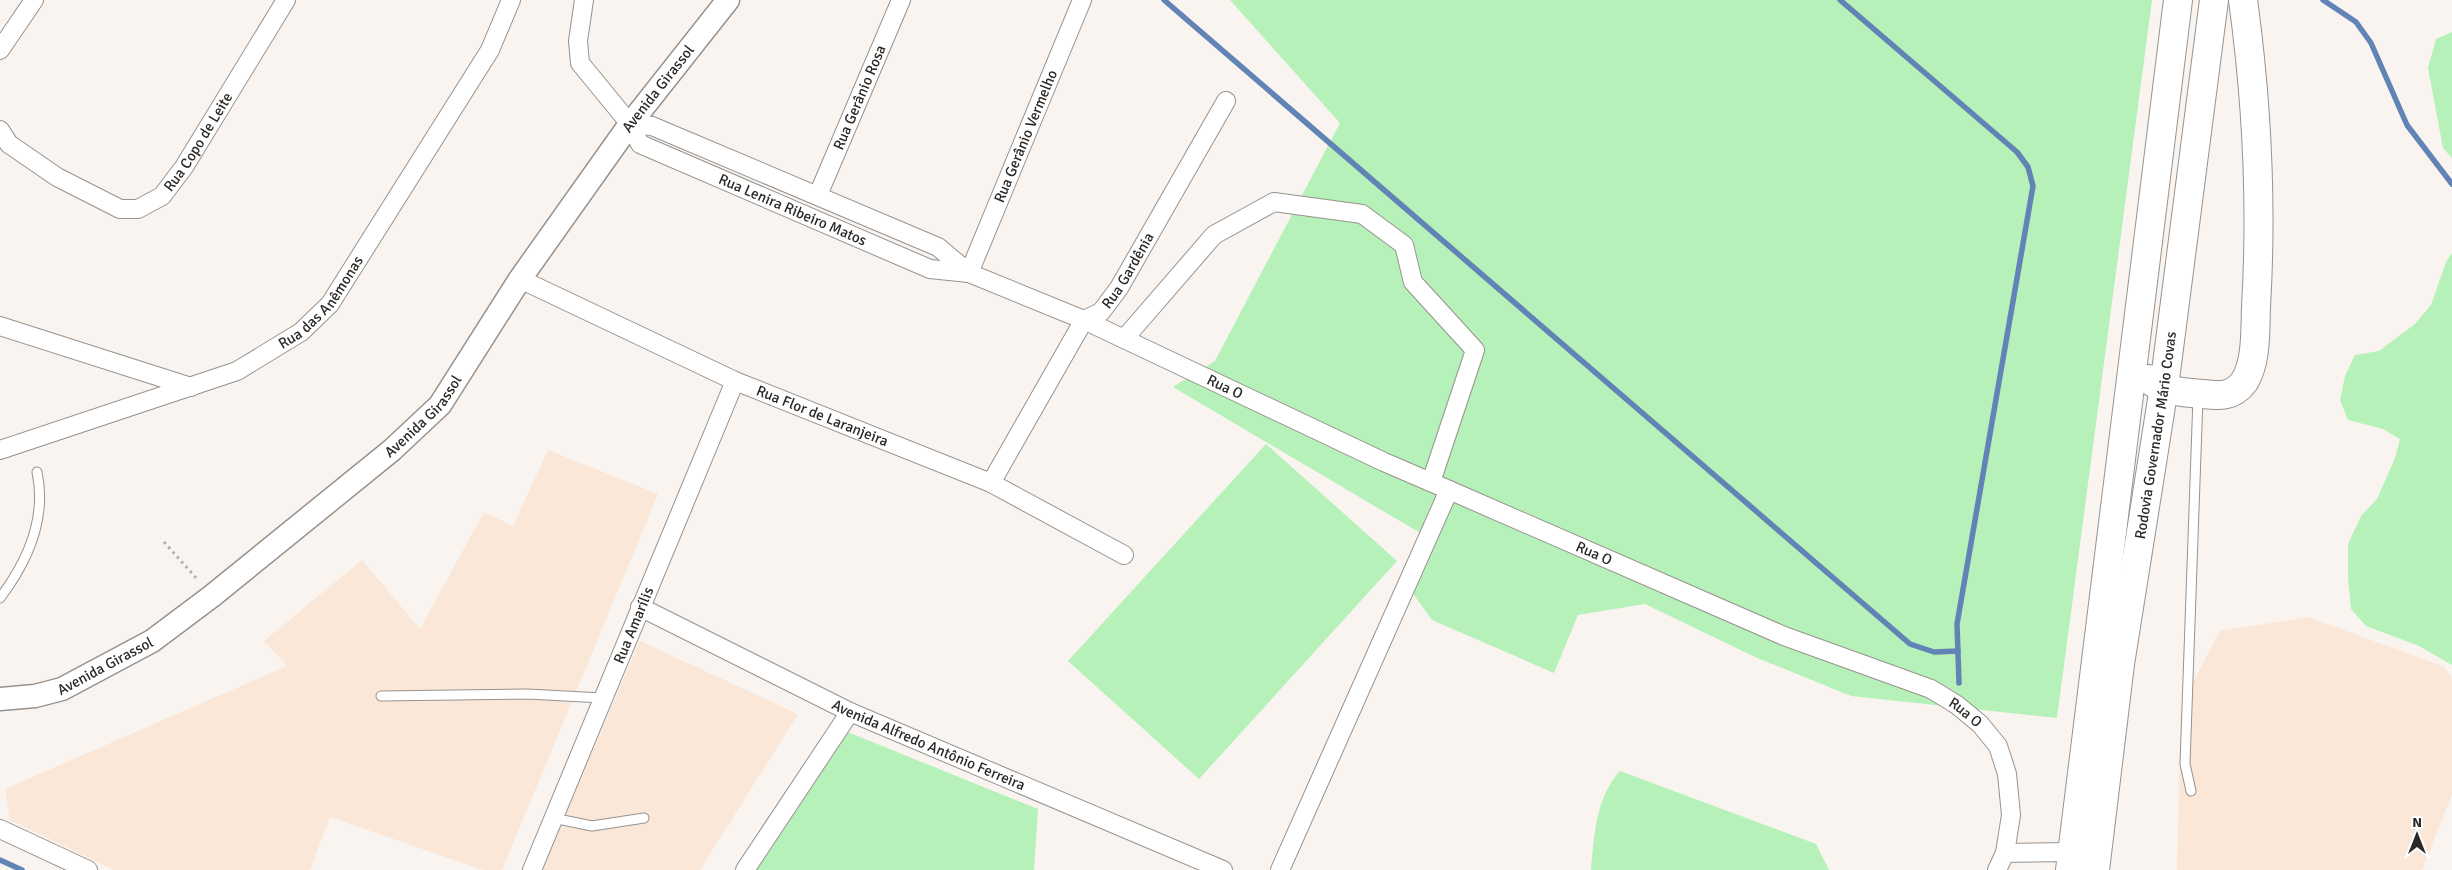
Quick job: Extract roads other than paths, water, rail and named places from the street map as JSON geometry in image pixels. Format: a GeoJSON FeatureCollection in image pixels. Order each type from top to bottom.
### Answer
{"type":"FeatureCollection","features":[{"type":"Feature","properties":{"kind":"highway","name":"Rodovia Governador Mário Covas"},"geometry":{"type":"LineString","coordinates":[[2095,870],[2120,664],[2164,387],[2214,0]]}},
{"type":"Feature","properties":{"kind":"highway"},"geometry":{"type":"LineString","coordinates":[[2178,5],[2186,61],[2145,368],[2151,382],[2164,387],[2198,394],[2222,396],[2238,388],[2249,372],[2254,344],[2258,265],[2258,160],[2244,0]]}},
{"type":"Feature","properties":{"kind":"highway","name":"Rodovia Governador Mário Covas"},"geometry":{"type":"LineString","coordinates":[[2071,861],[2178,5]]}},
{"type":"Feature","properties":{"kind":"street"},"geometry":{"type":"LineString","coordinates":[[0,50],[34,0]]}},
{"type":"Feature","properties":{"kind":"street","name":"Rua Copo de Leite"},"geometry":{"type":"LineString","coordinates":[[0,130],[9,144],[57,177],[120,209],[138,209],[162,196],[184,167],[286,0]]}},
{"type":"Feature","properties":{"kind":"street","name":"Rua Lenira Ribeiro Matos"},"geometry":{"type":"LineString","coordinates":[[584,0],[578,42],[580,63],[630,124],[640,144],[930,269],[969,272]]}},
{"type":"Feature","properties":{"kind":"street","name":"Avenida Girassol"},"geometry":{"type":"LineString","coordinates":[[0,699],[35,696],[62,689],[152,641],[212,596],[392,450],[440,405],[520,278],[630,124],[728,0]]}},
{"type":"Feature","properties":{"kind":"street","name":"Rua Gerânio Rosa"},"geometry":{"type":"LineString","coordinates":[[818,195],[901,0]]}},
{"type":"Feature","properties":{"kind":"street","name":"Rua Gerânio Vermelho"},"geometry":{"type":"LineString","coordinates":[[969,272],[1082,0]]}},
{"type":"Feature","properties":{"kind":"street","name":"Rua das Anêmonas"},"geometry":{"type":"LineString","coordinates":[[0,450],[237,372],[301,332],[330,304],[490,50],[509,2]]}},
{"type":"Feature","properties":{"kind":"street","name":"Rua Gardênia"},"geometry":{"type":"LineString","coordinates":[[992,483],[1084,320],[1101,312],[1119,288],[1226,101]]}},
{"type":"Feature","properties":{"kind":"street","name":"Rua Lenira Ribeiro Matos"},"geometry":{"type":"LineString","coordinates":[[630,124],[652,126],[818,195],[938,247],[969,272],[1084,320]]}},
{"type":"Feature","properties":{"kind":"street"},"geometry":{"type":"LineString","coordinates":[[1124,339],[1214,236],[1274,202],[1362,214],[1404,245],[1413,282],[1475,350],[1431,482]]}},
{"type":"Feature","properties":{"kind":"street","name":"Rua Flor de Laranjeira"},"geometry":{"type":"LineString","coordinates":[[520,278],[735,380],[992,483],[1124,556]]}},
{"type":"Feature","properties":{"kind":"street","name":"Rua O"},"geometry":{"type":"LineString","coordinates":[[1084,320],[1431,482],[1784,636],[1931,689],[1957,705],[1980,724],[1998,746],[2007,774],[2011,815],[2005,853],[1997,870]]}},
{"type":"Feature","properties":{"kind":"street"},"geometry":{"type":"LineString","coordinates":[[0,326],[191,387]]}},
{"type":"Feature","properties":{"kind":"street","name":"Rua Amarílis"},"geometry":{"type":"LineString","coordinates":[[532,870],[735,380]]}},
{"type":"Feature","properties":{"kind":"street"},"geometry":{"type":"LineString","coordinates":[[1280,870],[1449,490]]}},
{"type":"Feature","properties":{"kind":"street","name":"Avenida Alfredo Antônio Ferreira"},"geometry":{"type":"LineString","coordinates":[[640,607],[850,712],[1223,870]]}},
{"type":"Feature","properties":{"kind":"street"},"geometry":{"type":"LineString","coordinates":[[745,870],[850,712]]}},
{"type":"Feature","properties":{"kind":"street"},"geometry":{"type":"LineString","coordinates":[[0,829],[88,870]]}},
{"type":"Feature","properties":{"kind":"street"},"geometry":{"type":"LineString","coordinates":[[2005,853],[2071,861]]}},
{"type":"Feature","properties":{"kind":"lane"},"geometry":{"type":"LineString","coordinates":[[2191,791],[2185,764],[2198,394]]}},
{"type":"Feature","properties":{"kind":"lane"},"geometry":{"type":"LineString","coordinates":[[0,598],[17,576],[31,546],[38,520],[41,493],[37,472]]}},
{"type":"Feature","properties":{"kind":"lane"},"geometry":{"type":"LineString","coordinates":[[381,696],[528,694],[602,698]]}},
{"type":"Feature","properties":{"kind":"lane"},"geometry":{"type":"LineString","coordinates":[[553,818],[592,826],[644,818]]}},
{"type":"Feature","properties":{"kind":"waterway"},"geometry":{"type":"LineString","coordinates":[[1164,0],[1910,644],[1934,652],[1958,651]]}},
{"type":"Feature","properties":{"kind":"waterway"},"geometry":{"type":"LineString","coordinates":[[1840,0],[2017,152],[2028,167],[2033,186],[1957,624],[1959,683]]}},
{"type":"Feature","properties":{"kind":"waterway"},"geometry":{"type":"LineString","coordinates":[[2323,0],[2356,22],[2371,43],[2407,125],[2452,184]]}},
{"type":"Feature","properties":{"kind":"waterway"},"geometry":{"type":"LineString","coordinates":[[0,860],[22,870]]}}]}
